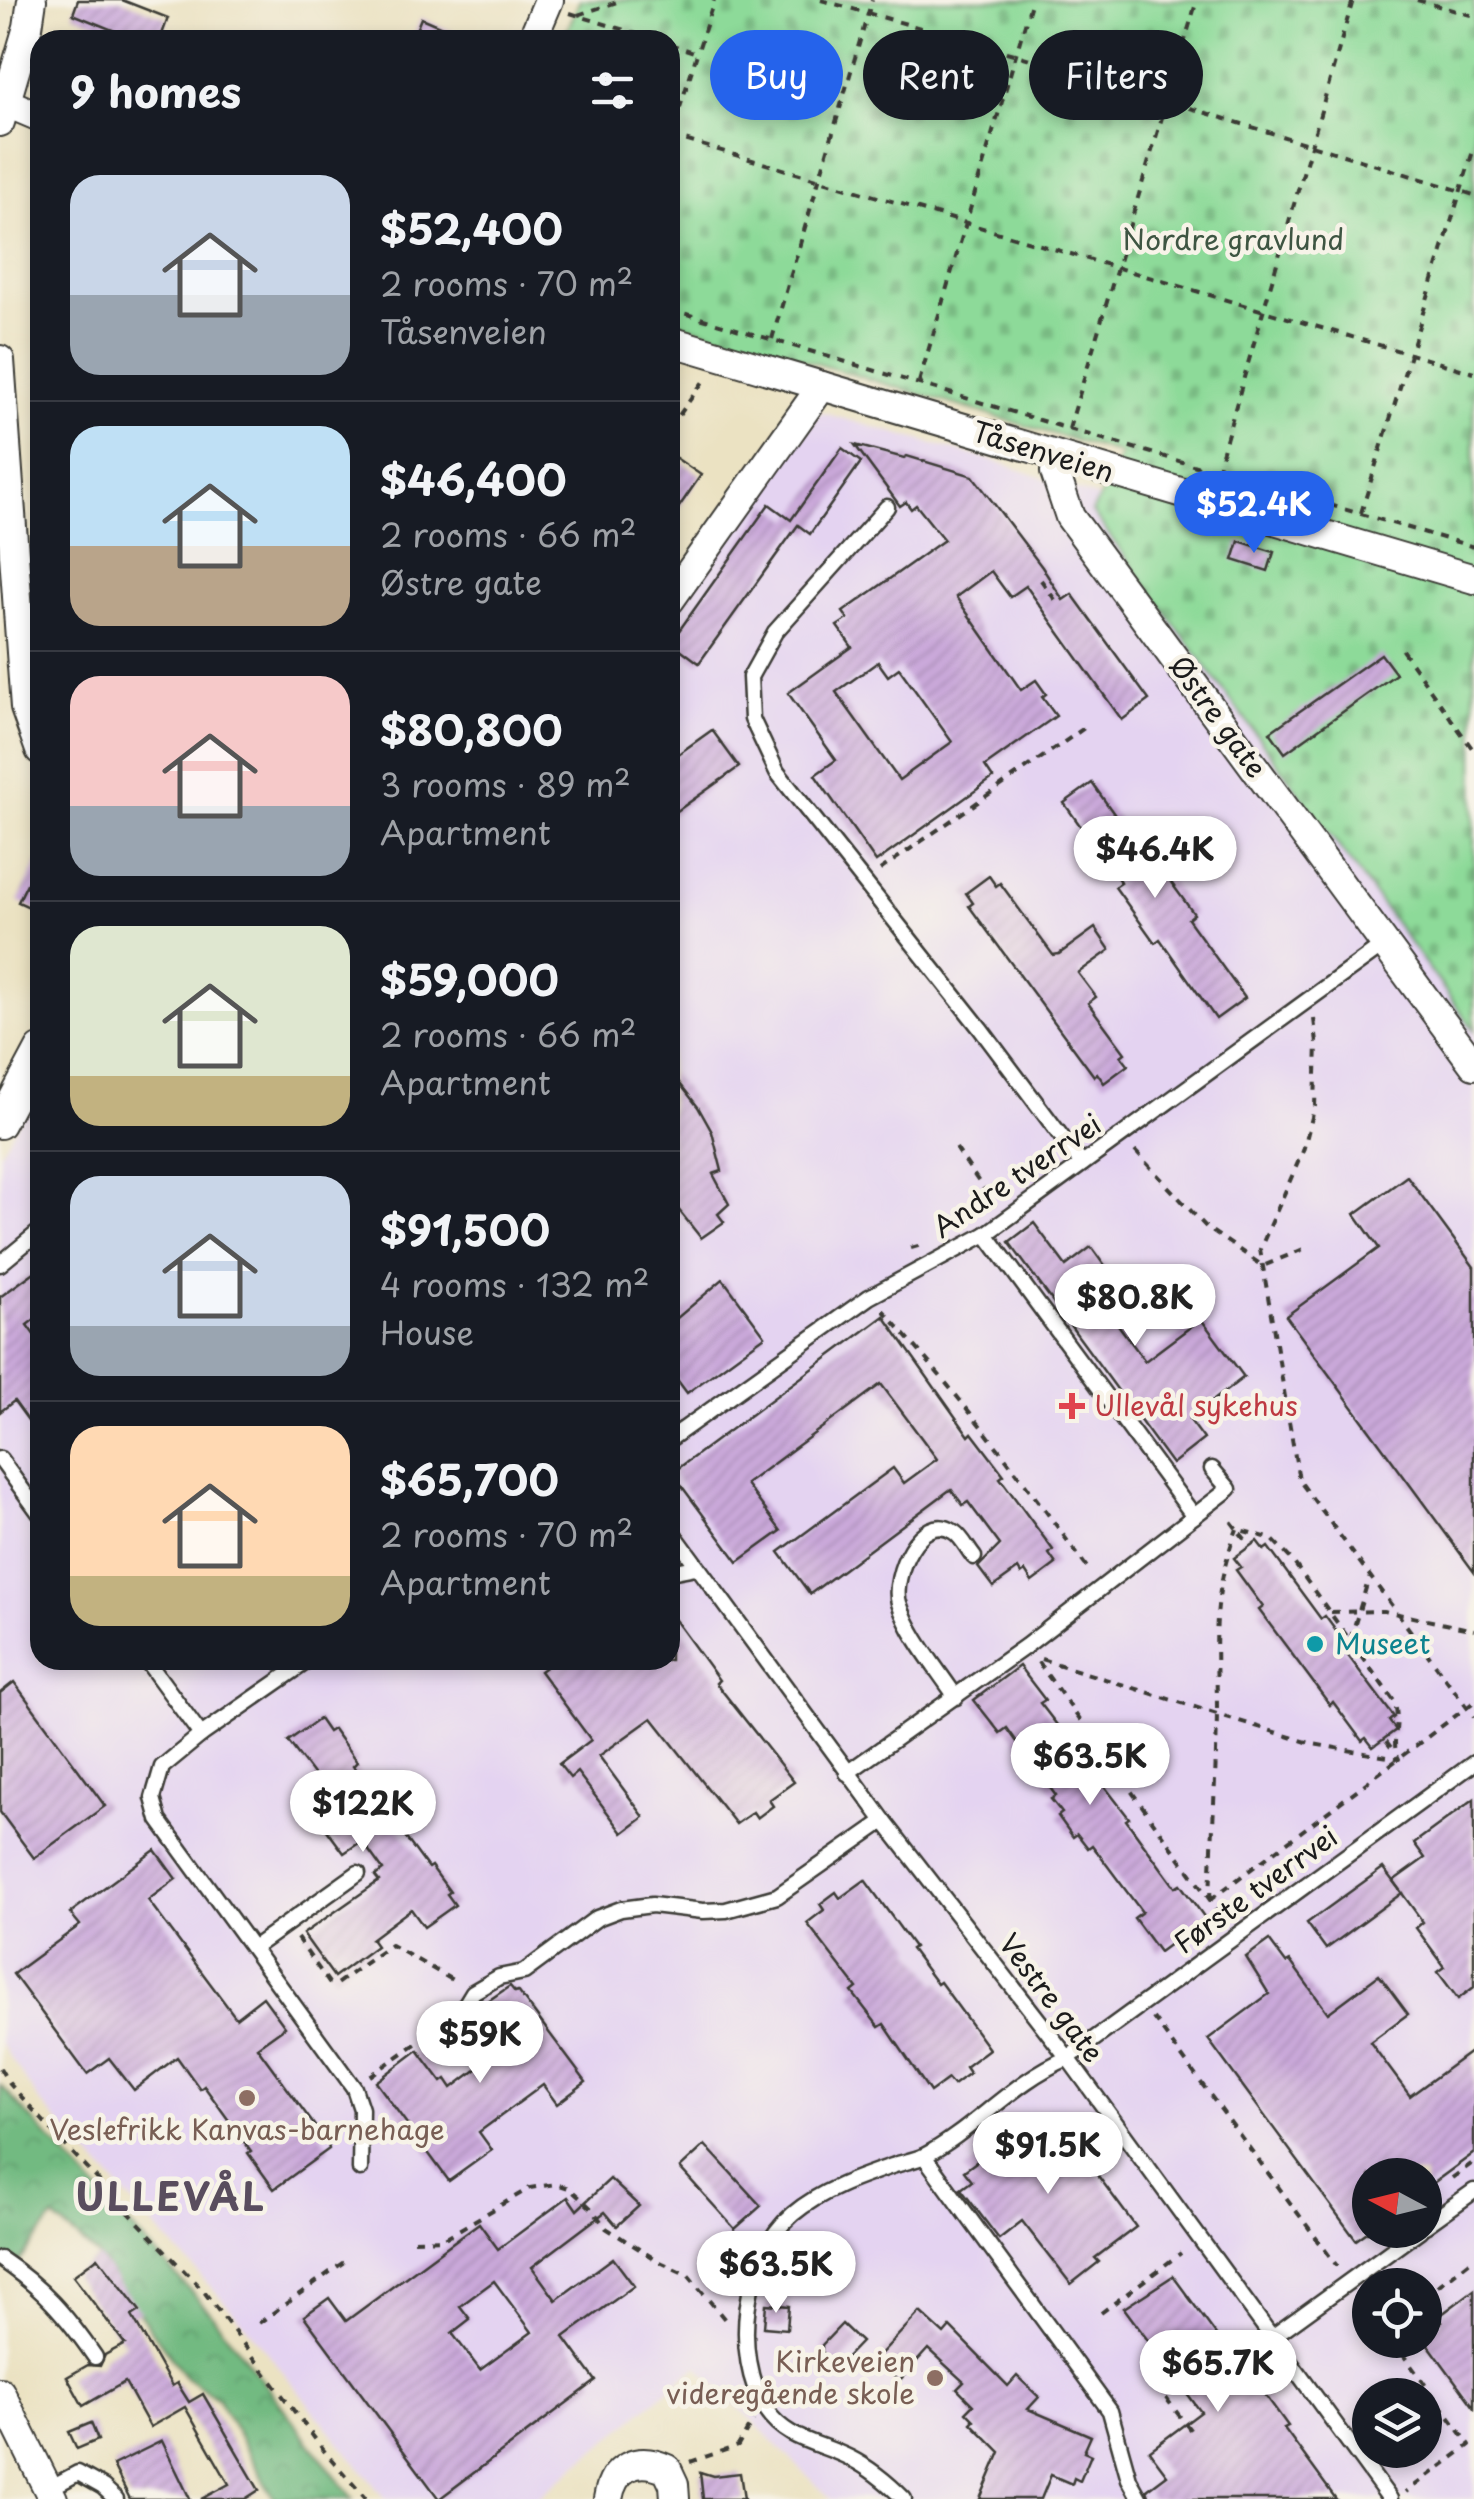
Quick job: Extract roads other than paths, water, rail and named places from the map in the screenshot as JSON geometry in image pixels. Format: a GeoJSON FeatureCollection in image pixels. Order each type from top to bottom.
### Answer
{"type":"FeatureCollection","features":[{"type":"Feature","properties":{"kind":"street"},"geometry":{"type":"LineString","coordinates":[[30,115],[2,108],[28,27],[32,0]]}},
{"type":"Feature","properties":{"kind":"street"},"geometry":{"type":"LineString","coordinates":[[540,30],[559,6]]}},
{"type":"Feature","properties":{"kind":"street","name":"Tåsenveien"},"geometry":{"type":"LineString","coordinates":[[680,344],[1474,579]]}},
{"type":"Feature","properties":{"kind":"street"},"geometry":{"type":"LineString","coordinates":[[0,360],[25,708],[30,722]]}},
{"type":"Feature","properties":{"kind":"street"},"geometry":{"type":"LineString","coordinates":[[680,586],[822,386]]}},
{"type":"Feature","properties":{"kind":"street","name":"Østre gate"},"geometry":{"type":"LineString","coordinates":[[1058,456],[1055,472],[1070,517],[1474,1065]]}},
{"type":"Feature","properties":{"kind":"street"},"geometry":{"type":"LineString","coordinates":[[0,1124],[30,1068]]}},
{"type":"Feature","properties":{"kind":"street"},"geometry":{"type":"LineString","coordinates":[[0,2392],[50,2494]]}},
{"type":"Feature","properties":{"kind":"street"},"geometry":{"type":"LineString","coordinates":[[608,2499],[611,2482],[629,2466],[656,2464],[666,2469],[676,2499]]}},
{"type":"Feature","properties":{"kind":"lane"},"geometry":{"type":"LineString","coordinates":[[887,507],[775,632],[750,677],[752,719],[777,772],[1082,1164]]}},
{"type":"Feature","properties":{"kind":"lane","name":"Andre tverrvei"},"geometry":{"type":"LineString","coordinates":[[680,1432],[869,1297],[986,1234],[1385,944]]}},
{"type":"Feature","properties":{"kind":"lane"},"geometry":{"type":"LineString","coordinates":[[986,1234],[1194,1516]]}},
{"type":"Feature","properties":{"kind":"lane"},"geometry":{"type":"LineString","coordinates":[[0,1264],[30,1239]]}},
{"type":"Feature","properties":{"kind":"lane"},"geometry":{"type":"LineString","coordinates":[[0,1459],[30,1500]]}},
{"type":"Feature","properties":{"kind":"lane"},"geometry":{"type":"LineString","coordinates":[[847,1773],[1102,1588],[1215,1500],[1228,1489],[1212,1468]]}},
{"type":"Feature","properties":{"kind":"lane"},"geometry":{"type":"LineString","coordinates":[[956,1696],[910,1627],[897,1598],[903,1565],[916,1538],[936,1528],[954,1532],[974,1556]]}},
{"type":"Feature","properties":{"kind":"lane","name":"Vestre gate"},"geometry":{"type":"LineString","coordinates":[[680,1544],[847,1773],[1068,2058],[1271,2338],[1396,2497]]}},
{"type":"Feature","properties":{"kind":"lane"},"geometry":{"type":"LineString","coordinates":[[680,1570],[696,1567]]}},
{"type":"Feature","properties":{"kind":"lane"},"geometry":{"type":"LineString","coordinates":[[153,1670],[201,1735]]}},
{"type":"Feature","properties":{"kind":"lane"},"geometry":{"type":"LineString","coordinates":[[295,1670],[162,1767],[154,1798],[159,1820],[354,2088],[361,2109],[360,2169]]}},
{"type":"Feature","properties":{"kind":"lane","name":"Første tverrvei"},"geometry":{"type":"LineString","coordinates":[[904,2499],[870,2469],[797,2439],[764,2408],[746,2344],[745,2310],[769,2241],[792,2214],[846,2183],[924,2156],[1043,2068],[1068,2058],[1474,1763]]}},
{"type":"Feature","properties":{"kind":"lane"},"geometry":{"type":"LineString","coordinates":[[479,2047],[459,2014],[473,1992],[499,1977],[524,1972],[598,1918],[621,1909],[652,1905],[714,1910],[777,1896],[884,1822]]}},
{"type":"Feature","properties":{"kind":"lane"},"geometry":{"type":"LineString","coordinates":[[253,1948],[358,1873]]}},
{"type":"Feature","properties":{"kind":"lane"},"geometry":{"type":"LineString","coordinates":[[924,2156],[1110,2410],[1130,2479],[1140,2499]]}},
{"type":"Feature","properties":{"kind":"lane"},"geometry":{"type":"LineString","coordinates":[[1442,2214],[1474,2191]]}},
{"type":"Feature","properties":{"kind":"lane"},"geometry":{"type":"LineString","coordinates":[[1271,2338],[1395,2248]]}},
{"type":"Feature","properties":{"kind":"lane"},"geometry":{"type":"LineString","coordinates":[[0,2259],[45,2292],[67,2316],[94,2357]]}},
{"type":"Feature","properties":{"kind":"lane"},"geometry":{"type":"LineString","coordinates":[[50,2494],[78,2473],[116,2499]]}},
{"type":"Feature","properties":{"kind":"place","name":"Ullevål sykehus"},"geometry":{"type":"Point","coordinates":[1072,1406]}},
{"type":"Feature","properties":{"kind":"place","name":"Museet"},"geometry":{"type":"Point","coordinates":[1315,1644]}},
{"type":"Feature","properties":{"kind":"place","name":"Veslefrikk Kanvas-barnehage"},"geometry":{"type":"Point","coordinates":[247,2098]}},
{"type":"Feature","properties":{"kind":"place","name":"Kirkeveien videregående skole"},"geometry":{"type":"Point","coordinates":[935,2378]}},
{"type":"Feature","properties":{"kind":"district","name":"ULLEVÅL"},"geometry":{"type":"Point","coordinates":[171,2198]}},
{"type":"Feature","properties":{"kind":"park label","name":"Nordre gravlund"},"geometry":{"type":"Point","coordinates":[1233,240]}}]}
